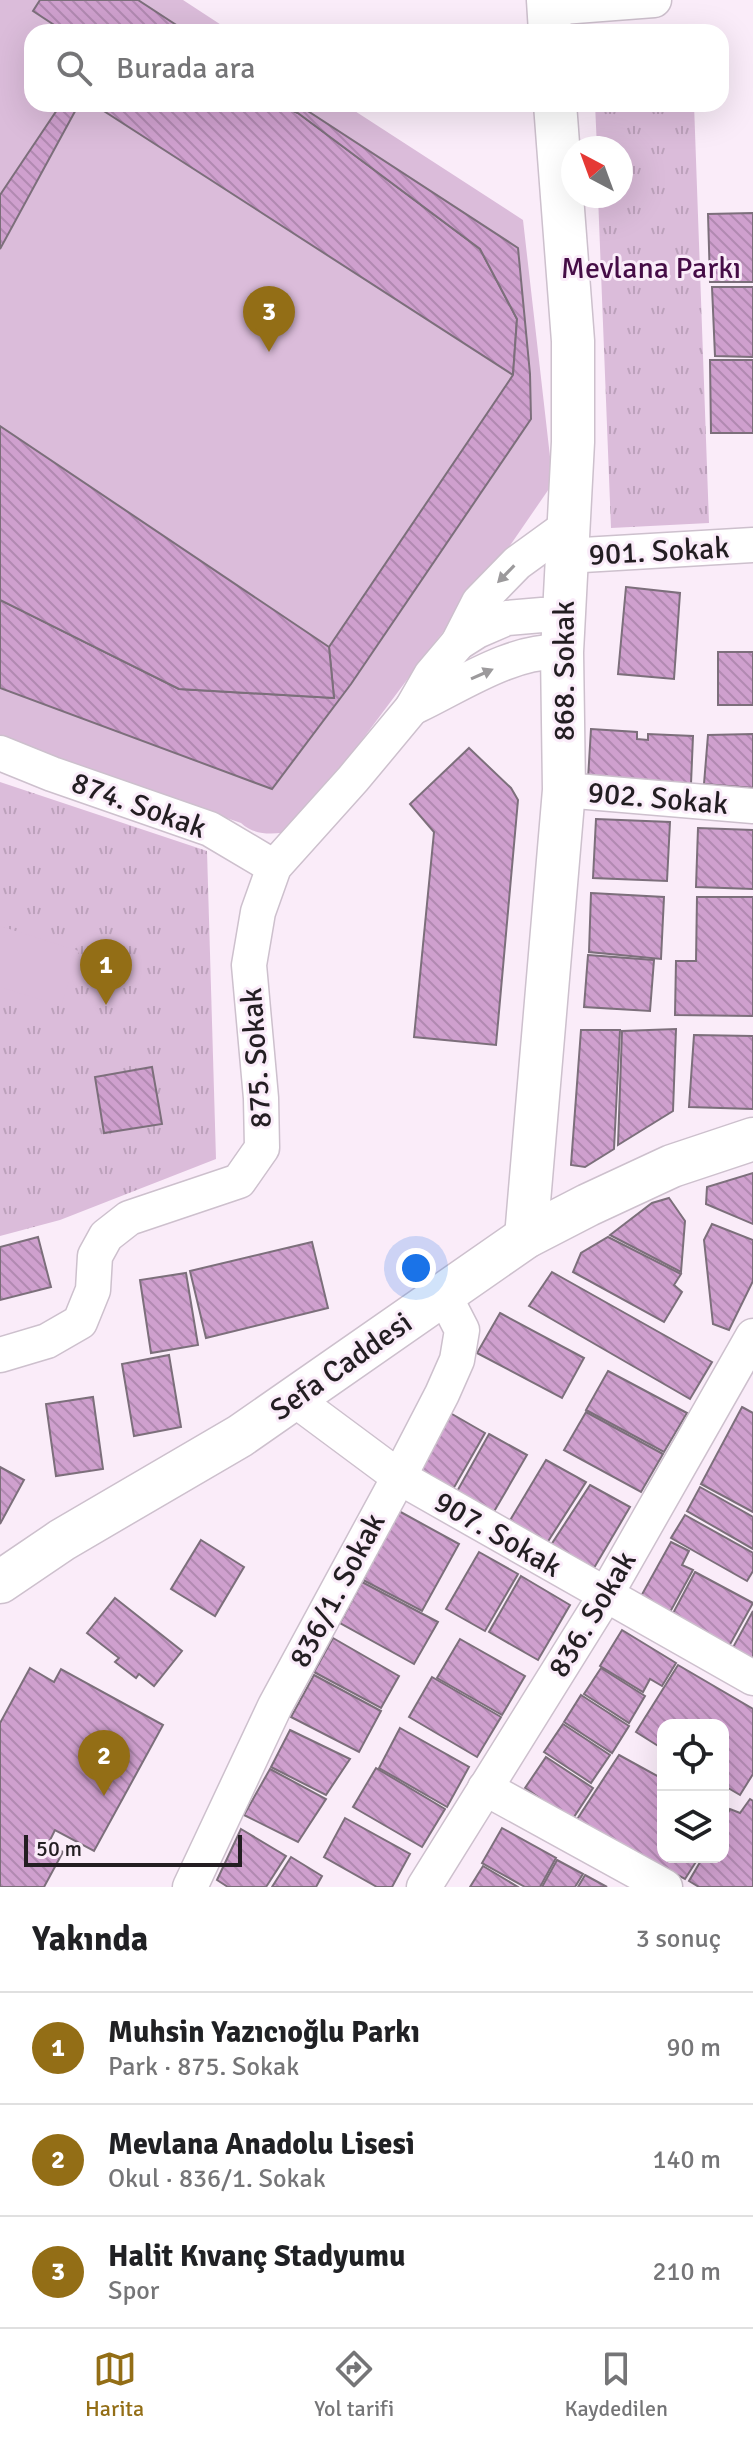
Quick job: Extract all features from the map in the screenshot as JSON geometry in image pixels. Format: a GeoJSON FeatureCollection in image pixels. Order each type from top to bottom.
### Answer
{"type":"FeatureCollection","features":[{"type":"Feature","properties":{"kind":"street"},"geometry":{"type":"LineString","coordinates":[[544,10],[654,0]]}},
{"type":"Feature","properties":{"kind":"street","name":"868. Sokak"},"geometry":{"type":"LineString","coordinates":[[526,1237],[564,790],[562,634],[573,442],[573,341],[556,112]]}},
{"type":"Feature","properties":{"kind":"street"},"geometry":{"type":"LineString","coordinates":[[412,708],[431,675],[458,643],[479,602],[517,563],[567,541]]}},
{"type":"Feature","properties":{"kind":"street","name":"901. Sokak"},"geometry":{"type":"LineString","coordinates":[[567,541],[753,545]]}},
{"type":"Feature","properties":{"kind":"street"},"geometry":{"type":"LineString","coordinates":[[412,708],[478,674],[545,651],[562,634],[542,615],[507,618],[458,643]]}},
{"type":"Feature","properties":{"kind":"street","name":"875. Sokak"},"geometry":{"type":"LineString","coordinates":[[0,1355],[47,1341],[80,1322],[93,1290],[95,1256],[106,1236],[129,1218],[239,1181],[262,1148],[261,1098],[249,965],[258,912],[274,867],[412,708]]}},
{"type":"Feature","properties":{"kind":"street","name":"874. Sokak"},"geometry":{"type":"LineString","coordinates":[[0,753],[210,829],[274,867]]}},
{"type":"Feature","properties":{"kind":"street","name":"902. Sokak"},"geometry":{"type":"LineString","coordinates":[[564,790],[753,806]]}},
{"type":"Feature","properties":{"kind":"street","name":"Sefa Caddesi"},"geometry":{"type":"LineString","coordinates":[[0,1582],[62,1540],[240,1436],[526,1237],[672,1166],[753,1139]]}},
{"type":"Feature","properties":{"kind":"street","name":"836/1. Sokak"},"geometry":{"type":"LineString","coordinates":[[190,1887],[275,1706],[442,1394],[461,1345],[462,1330],[443,1293]]}},
{"type":"Feature","properties":{"kind":"street","name":"836. Sokak"},"geometry":{"type":"LineString","coordinates":[[424,1887],[605,1596],[753,1336]]}},
{"type":"Feature","properties":{"kind":"street","name":"907. Sokak"},"geometry":{"type":"LineString","coordinates":[[294,1399],[399,1477],[753,1678]]}},
{"type":"Feature","properties":{"kind":"street","name":"Sefa Caddesi"},"geometry":{"type":"LineString","coordinates":[[0,1563],[62,1540]]}},
{"type":"Feature","properties":{"kind":"street"},"geometry":{"type":"LineString","coordinates":[[485,1788],[665,1887]]}},
{"type":"Feature","properties":{"kind":"green space"},"geometry":{"type":"Polygon","coordinates":[[[0,0],[183,0],[220,24],[24,24],[24,112],[356,112],[523,220],[553,483],[509,547],[294,831],[253,831],[241,823],[0,739],[0,0]]]}},
{"type":"Feature","properties":{"kind":"green space","name":"Mevlana Parkı"},"geometry":{"type":"Polygon","coordinates":[[[595,112],[694,112],[709,523],[611,528],[598,208],[633,208],[633,136],[596,136],[595,112]]]}},
{"type":"Feature","properties":{"kind":"green space"},"geometry":{"type":"Polygon","coordinates":[[[0,782],[207,851],[216,1159],[60,1220],[0,1236],[0,782]]]}},
{"type":"Feature","properties":{"kind":"green space"},"geometry":{"type":"Polygon","coordinates":[[[0,926],[79,951],[61,1006],[0,987],[0,926]]]}},
{"type":"Feature","properties":{"kind":"building"},"geometry":{"type":"Polygon","coordinates":[[[40,0],[138,0],[175,24],[53,24],[33,11],[40,0]]]}},
{"type":"Feature","properties":{"kind":"building"},"geometry":{"type":"Polygon","coordinates":[[[56,112],[75,112],[0,249],[0,195],[56,112]]]}},
{"type":"Feature","properties":{"kind":"building"},"geometry":{"type":"Polygon","coordinates":[[[105,112],[298,113],[480,249],[517,319],[513,375],[105,112]]]}},
{"type":"Feature","properties":{"kind":"building"},"geometry":{"type":"Polygon","coordinates":[[[296,112],[309,112],[518,248],[530,374],[531,419],[351,684],[272,789],[0,688],[0,600],[179,689],[334,698],[329,647],[513,375],[517,319],[480,249],[296,112]]]}},
{"type":"Feature","properties":{"kind":"building"},"geometry":{"type":"Polygon","coordinates":[[[753,213],[753,282],[710,282],[708,214],[753,213]]]}},
{"type":"Feature","properties":{"kind":"building"},"geometry":{"type":"Polygon","coordinates":[[[712,287],[753,287],[753,357],[715,356],[712,287]]]}},
{"type":"Feature","properties":{"kind":"building"},"geometry":{"type":"Polygon","coordinates":[[[710,360],[753,360],[753,433],[711,433],[710,360]]]}},
{"type":"Feature","properties":{"kind":"building"},"geometry":{"type":"Polygon","coordinates":[[[0,426],[329,647],[334,698],[179,689],[0,600],[0,426]]]}},
{"type":"Feature","properties":{"kind":"building"},"geometry":{"type":"Polygon","coordinates":[[[626,587],[680,593],[674,679],[618,674],[626,587]]]}},
{"type":"Feature","properties":{"kind":"building"},"geometry":{"type":"Polygon","coordinates":[[[718,652],[753,652],[753,705],[718,705],[718,652]]]}},
{"type":"Feature","properties":{"kind":"building"},"geometry":{"type":"Polygon","coordinates":[[[591,729],[637,732],[637,739],[648,740],[648,734],[693,736],[691,784],[588,779],[591,729]]]}},
{"type":"Feature","properties":{"kind":"building"},"geometry":{"type":"Polygon","coordinates":[[[753,734],[753,788],[704,784],[708,735],[753,734]]]}},
{"type":"Feature","properties":{"kind":"building"},"geometry":{"type":"Polygon","coordinates":[[[469,748],[511,788],[518,800],[496,1045],[414,1037],[434,832],[410,804],[469,748]]]}},
{"type":"Feature","properties":{"kind":"building"},"geometry":{"type":"Polygon","coordinates":[[[596,819],[670,822],[667,881],[593,878],[596,819]]]}},
{"type":"Feature","properties":{"kind":"building"},"geometry":{"type":"Polygon","coordinates":[[[698,828],[753,830],[753,889],[696,887],[698,828]]]}},
{"type":"Feature","properties":{"kind":"building"},"geometry":{"type":"Polygon","coordinates":[[[591,893],[664,897],[661,959],[589,952],[591,893]]]}},
{"type":"Feature","properties":{"kind":"building"},"geometry":{"type":"Polygon","coordinates":[[[697,897],[753,897],[753,1016],[675,1015],[676,961],[696,961],[697,897]]]}},
{"type":"Feature","properties":{"kind":"building"},"geometry":{"type":"Polygon","coordinates":[[[588,955],[654,960],[650,1011],[584,1007],[588,955]]]}},
{"type":"Feature","properties":{"kind":"building"},"geometry":{"type":"Polygon","coordinates":[[[676,1029],[673,1111],[618,1145],[622,1031],[676,1029]]]}},
{"type":"Feature","properties":{"kind":"building"},"geometry":{"type":"Polygon","coordinates":[[[581,1030],[620,1030],[614,1149],[585,1167],[571,1165],[581,1030]]]}},
{"type":"Feature","properties":{"kind":"building"},"geometry":{"type":"Polygon","coordinates":[[[694,1035],[753,1036],[753,1109],[689,1107],[694,1035]]]}},
{"type":"Feature","properties":{"kind":"building"},"geometry":{"type":"Polygon","coordinates":[[[152,1067],[162,1124],[104,1133],[95,1077],[152,1067]]]}},
{"type":"Feature","properties":{"kind":"building"},"geometry":{"type":"Polygon","coordinates":[[[753,1173],[753,1224],[706,1204],[707,1187],[753,1173]]]}},
{"type":"Feature","properties":{"kind":"building"},"geometry":{"type":"Polygon","coordinates":[[[669,1198],[685,1221],[681,1272],[610,1235],[652,1203],[669,1198]]]}},
{"type":"Feature","properties":{"kind":"building"},"geometry":{"type":"Polygon","coordinates":[[[712,1224],[753,1240],[753,1281],[729,1330],[713,1324],[704,1240],[712,1224]]]}},
{"type":"Feature","properties":{"kind":"building"},"geometry":{"type":"Polygon","coordinates":[[[38,1237],[51,1287],[0,1300],[0,1247],[38,1237]]]}},
{"type":"Feature","properties":{"kind":"building"},"geometry":{"type":"Polygon","coordinates":[[[608,1237],[681,1274],[674,1285],[682,1292],[664,1322],[573,1272],[581,1253],[608,1237]]]}},
{"type":"Feature","properties":{"kind":"building"},"geometry":{"type":"Polygon","coordinates":[[[312,1242],[328,1308],[206,1338],[190,1271],[312,1242]]]}},
{"type":"Feature","properties":{"kind":"building"},"geometry":{"type":"Polygon","coordinates":[[[552,1272],[712,1362],[690,1399],[529,1306],[552,1272]]]}},
{"type":"Feature","properties":{"kind":"building"},"geometry":{"type":"Polygon","coordinates":[[[186,1273],[198,1345],[151,1353],[140,1280],[186,1273]]]}},
{"type":"Feature","properties":{"kind":"building"},"geometry":{"type":"Polygon","coordinates":[[[500,1313],[584,1358],[562,1398],[477,1353],[500,1313]]]}},
{"type":"Feature","properties":{"kind":"building"},"geometry":{"type":"Polygon","coordinates":[[[169,1355],[181,1427],[134,1436],[122,1364],[169,1355]]]}},
{"type":"Feature","properties":{"kind":"building"},"geometry":{"type":"Polygon","coordinates":[[[608,1371],[687,1413],[664,1452],[586,1410],[608,1371]]]}},
{"type":"Feature","properties":{"kind":"building"},"geometry":{"type":"Polygon","coordinates":[[[93,1397],[103,1469],[56,1476],[46,1404],[93,1397]]]}},
{"type":"Feature","properties":{"kind":"building"},"geometry":{"type":"Polygon","coordinates":[[[742,1407],[753,1413],[753,1512],[701,1484],[742,1407]]]}},
{"type":"Feature","properties":{"kind":"building"},"geometry":{"type":"Polygon","coordinates":[[[445,1410],[485,1433],[452,1491],[412,1468],[445,1410]]]}},
{"type":"Feature","properties":{"kind":"building"},"geometry":{"type":"Polygon","coordinates":[[[586,1412],[663,1454],[641,1492],[564,1450],[586,1412]]]}},
{"type":"Feature","properties":{"kind":"building"},"geometry":{"type":"Polygon","coordinates":[[[489,1434],[527,1455],[492,1515],[455,1495],[489,1434]]]}},
{"type":"Feature","properties":{"kind":"building"},"geometry":{"type":"Polygon","coordinates":[[[546,1460],[586,1482],[547,1543],[509,1522],[546,1460]]]}},
{"type":"Feature","properties":{"kind":"building"},"geometry":{"type":"Polygon","coordinates":[[[0,1467],[24,1480],[0,1524],[0,1467]]]}},
{"type":"Feature","properties":{"kind":"building"},"geometry":{"type":"Polygon","coordinates":[[[590,1485],[630,1507],[594,1568],[551,1545],[590,1485]]]}},
{"type":"Feature","properties":{"kind":"building"},"geometry":{"type":"Polygon","coordinates":[[[700,1487],[753,1517],[753,1549],[687,1511],[700,1487]]]}},
{"type":"Feature","properties":{"kind":"building"},"geometry":{"type":"Polygon","coordinates":[[[397,1510],[459,1544],[422,1611],[363,1580],[397,1510]]]}},
{"type":"Feature","properties":{"kind":"building"},"geometry":{"type":"Polygon","coordinates":[[[685,1515],[753,1553],[753,1571],[747,1581],[671,1538],[685,1515]]]}},
{"type":"Feature","properties":{"kind":"building"},"geometry":{"type":"Polygon","coordinates":[[[201,1540],[244,1567],[215,1616],[171,1589],[201,1540]]]}},
{"type":"Feature","properties":{"kind":"building"},"geometry":{"type":"Polygon","coordinates":[[[671,1542],[689,1551],[682,1565],[693,1570],[669,1614],[640,1598],[671,1542]]]}},
{"type":"Feature","properties":{"kind":"building"},"geometry":{"type":"Polygon","coordinates":[[[479,1552],[518,1574],[485,1631],[446,1609],[479,1552]]]}},
{"type":"Feature","properties":{"kind":"building"},"geometry":{"type":"Polygon","coordinates":[[[695,1572],[753,1603],[728,1648],[671,1617],[695,1572]]]}},
{"type":"Feature","properties":{"kind":"building"},"geometry":{"type":"Polygon","coordinates":[[[521,1576],[570,1605],[538,1660],[489,1632],[521,1576]]]}},
{"type":"Feature","properties":{"kind":"building"},"geometry":{"type":"Polygon","coordinates":[[[362,1582],[438,1622],[414,1664],[340,1623],[362,1582]]]}},
{"type":"Feature","properties":{"kind":"building"},"geometry":{"type":"Polygon","coordinates":[[[115,1598],[182,1651],[154,1686],[139,1674],[136,1678],[115,1662],[119,1658],[87,1633],[115,1598]]]}},
{"type":"Feature","properties":{"kind":"building"},"geometry":{"type":"Polygon","coordinates":[[[753,1611],[753,1663],[731,1651],[753,1611]]]}},
{"type":"Feature","properties":{"kind":"building"},"geometry":{"type":"Polygon","coordinates":[[[622,1630],[676,1663],[662,1686],[650,1679],[643,1692],[600,1666],[622,1630]]]}},
{"type":"Feature","properties":{"kind":"building"},"geometry":{"type":"Polygon","coordinates":[[[333,1638],[399,1676],[381,1708],[314,1672],[333,1638]]]}},
{"type":"Feature","properties":{"kind":"building"},"geometry":{"type":"Polygon","coordinates":[[[460,1639],[525,1676],[502,1715],[437,1678],[460,1639]]]}},
{"type":"Feature","properties":{"kind":"building"},"geometry":{"type":"Polygon","coordinates":[[[678,1665],[753,1709],[753,1774],[740,1795],[729,1789],[729,1719],[657,1719],[657,1745],[636,1732],[678,1665]]]}},
{"type":"Feature","properties":{"kind":"building"},"geometry":{"type":"Polygon","coordinates":[[[30,1668],[54,1682],[61,1669],[163,1725],[94,1851],[55,1830],[48,1844],[63,1852],[44,1887],[0,1887],[0,1723],[30,1668]]]}},
{"type":"Feature","properties":{"kind":"building"},"geometry":{"type":"Polygon","coordinates":[[[601,1668],[645,1696],[629,1723],[584,1694],[601,1668]]]}},
{"type":"Feature","properties":{"kind":"building"},"geometry":{"type":"Polygon","coordinates":[[[314,1675],[381,1711],[359,1752],[291,1717],[314,1675]]]}},
{"type":"Feature","properties":{"kind":"building"},"geometry":{"type":"Polygon","coordinates":[[[432,1677],[501,1717],[477,1757],[409,1717],[432,1677]]]}},
{"type":"Feature","properties":{"kind":"building"},"geometry":{"type":"Polygon","coordinates":[[[581,1695],[629,1726],[612,1753],[564,1722],[581,1695]]]}},
{"type":"Feature","properties":{"kind":"building"},"geometry":{"type":"Polygon","coordinates":[[[563,1724],[610,1755],[591,1783],[544,1752],[563,1724]]]}},
{"type":"Feature","properties":{"kind":"building"},"geometry":{"type":"Polygon","coordinates":[[[400,1728],[469,1767],[447,1807],[379,1768],[400,1728]]]}},
{"type":"Feature","properties":{"kind":"building"},"geometry":{"type":"Polygon","coordinates":[[[290,1730],[350,1759],[326,1795],[271,1767],[290,1730]]]}},
{"type":"Feature","properties":{"kind":"building"},"geometry":{"type":"Polygon","coordinates":[[[619,1755],[657,1776],[657,1863],[695,1863],[685,1879],[576,1821],[619,1755]]]}},
{"type":"Feature","properties":{"kind":"building"},"geometry":{"type":"Polygon","coordinates":[[[546,1757],[593,1788],[572,1820],[525,1788],[546,1757]]]}},
{"type":"Feature","properties":{"kind":"building"},"geometry":{"type":"Polygon","coordinates":[[[376,1768],[445,1809],[422,1847],[353,1807],[376,1768]]]}},
{"type":"Feature","properties":{"kind":"building"},"geometry":{"type":"Polygon","coordinates":[[[270,1769],[326,1799],[298,1842],[244,1815],[270,1769]]]}},
{"type":"Feature","properties":{"kind":"building"},"geometry":{"type":"Polygon","coordinates":[[[750,1799],[753,1801],[753,1887],[699,1887],[689,1881],[700,1863],[729,1863],[729,1811],[740,1813],[750,1799]]]}},
{"type":"Feature","properties":{"kind":"building"},"geometry":{"type":"Polygon","coordinates":[[[345,1818],[410,1854],[392,1887],[377,1887],[324,1857],[345,1818]]]}},
{"type":"Feature","properties":{"kind":"building"},"geometry":{"type":"Polygon","coordinates":[[[502,1828],[556,1858],[540,1887],[525,1887],[482,1863],[502,1828]]]}},
{"type":"Feature","properties":{"kind":"building"},"geometry":{"type":"Polygon","coordinates":[[[241,1829],[286,1856],[266,1887],[228,1887],[217,1880],[241,1829]]]}},
{"type":"Feature","properties":{"kind":"building"},"geometry":{"type":"Polygon","coordinates":[[[291,1857],[322,1876],[316,1887],[272,1887],[291,1857]]]}},
{"type":"Feature","properties":{"kind":"building"},"geometry":{"type":"Polygon","coordinates":[[[557,1860],[583,1874],[575,1887],[542,1887],[557,1860]]]}},
{"type":"Feature","properties":{"kind":"building"},"geometry":{"type":"Polygon","coordinates":[[[483,1866],[518,1887],[470,1887],[483,1866]]]}},
{"type":"Feature","properties":{"kind":"building"},"geometry":{"type":"Polygon","coordinates":[[[585,1875],[607,1887],[578,1887],[585,1875]]]}},
{"type":"Feature","properties":{"kind":"place","name":"Halit Kıvanç Stadyumu"},"geometry":{"type":"Point","coordinates":[269,352]}},
{"type":"Feature","properties":{"kind":"place","name":"Muhsin Yazıcıoğlu Parkı"},"geometry":{"type":"Point","coordinates":[106,1005]}},
{"type":"Feature","properties":{"kind":"place","name":"Mevlana Anadolu Lisesi"},"geometry":{"type":"Point","coordinates":[104,1796]}}]}
